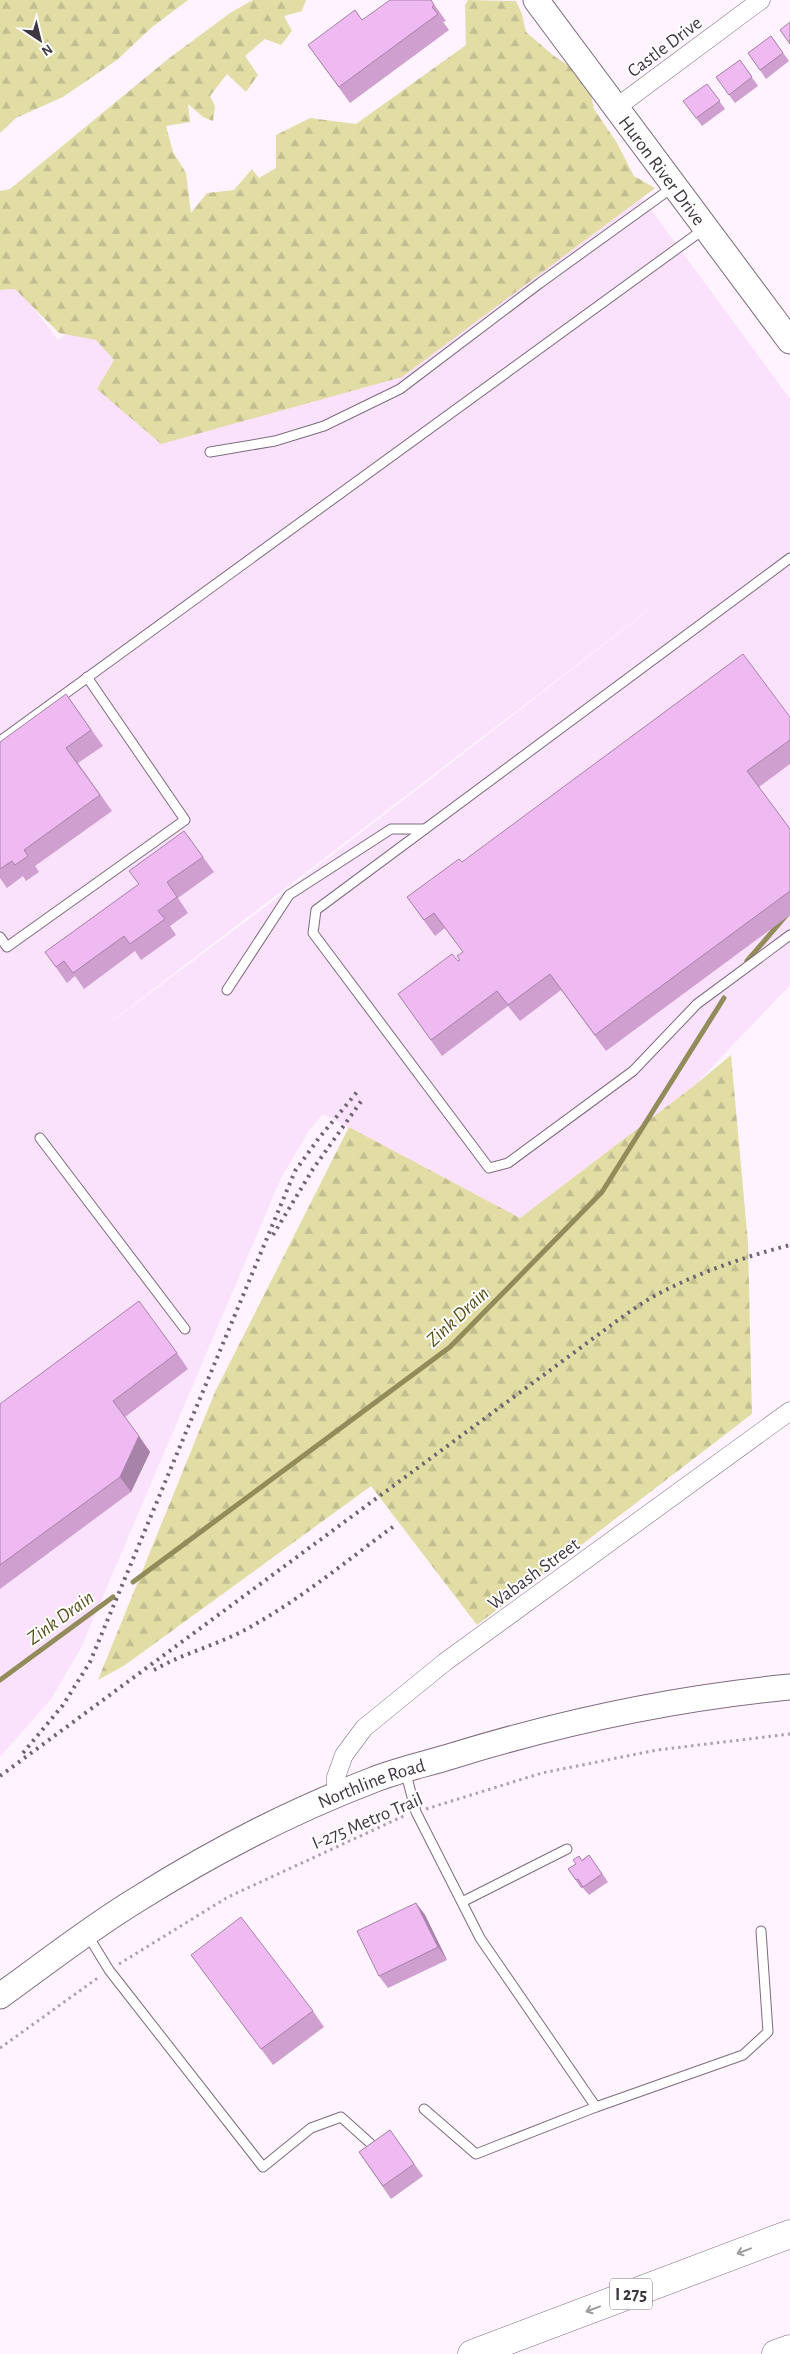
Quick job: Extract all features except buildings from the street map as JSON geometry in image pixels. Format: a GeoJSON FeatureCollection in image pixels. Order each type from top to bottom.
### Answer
{"type":"FeatureCollection","features":[{"type":"Feature","properties":{"kind":"highway","name":"I 275"},"geometry":{"type":"LineString","coordinates":[[472,2354],[790,2234]]}},
{"type":"Feature","properties":{"kind":"highway"},"geometry":{"type":"LineString","coordinates":[[776,2354],[790,2349]]}},
{"type":"Feature","properties":{"kind":"street","name":"Huron River Drive"},"geometry":{"type":"LineString","coordinates":[[536,0],[790,341]]}},
{"type":"Feature","properties":{"kind":"street","name":"Castle Drive"},"geometry":{"type":"LineString","coordinates":[[617,107],[761,0]]}},
{"type":"Feature","properties":{"kind":"street","name":"Wabash Street"},"geometry":{"type":"LineString","coordinates":[[336,1796],[336,1777],[344,1755],[364,1728],[446,1662],[790,1411]]}},
{"type":"Feature","properties":{"kind":"street","name":"Northline Road"},"geometry":{"type":"LineString","coordinates":[[0,1996],[137,1899],[217,1853],[374,1779],[481,1747],[596,1718],[702,1698],[790,1687]]}},
{"type":"Feature","properties":{"kind":"lane"},"geometry":{"type":"LineString","coordinates":[[210,452],[275,441],[324,426],[400,389],[675,186]]}},
{"type":"Feature","properties":{"kind":"lane"},"geometry":{"type":"LineString","coordinates":[[0,741],[706,227]]}},
{"type":"Feature","properties":{"kind":"lane"},"geometry":{"type":"LineString","coordinates":[[790,558],[316,910],[313,933],[489,1168],[508,1163],[633,1071],[697,1004],[790,935]]}},
{"type":"Feature","properties":{"kind":"lane"},"geometry":{"type":"LineString","coordinates":[[0,937],[8,947],[185,820],[87,677]]}},
{"type":"Feature","properties":{"kind":"lane"},"geometry":{"type":"LineString","coordinates":[[228,990],[289,895],[391,829],[425,829]]}},
{"type":"Feature","properties":{"kind":"lane"},"geometry":{"type":"LineString","coordinates":[[40,1138],[185,1328]]}},
{"type":"Feature","properties":{"kind":"lane"},"geometry":{"type":"LineString","coordinates":[[405,1770],[416,1812],[480,1938],[596,2107]]}},
{"type":"Feature","properties":{"kind":"lane"},"geometry":{"type":"LineString","coordinates":[[462,1902],[567,1849]]}},
{"type":"Feature","properties":{"kind":"lane"},"geometry":{"type":"LineString","coordinates":[[424,2109],[476,2154],[596,2107],[743,2056],[768,2032],[761,1930]]}},
{"type":"Feature","properties":{"kind":"lane"},"geometry":{"type":"LineString","coordinates":[[87,1934],[109,1970],[263,2167],[311,2128],[342,2117],[370,2143]]}},
{"type":"Feature","properties":{"kind":"path","name":"I-275 Metro Trail"},"geometry":{"type":"LineString","coordinates":[[0,2048],[109,1970],[228,1897],[401,1816],[561,1769],[657,1750],[790,1734]]}},
{"type":"Feature","properties":{"kind":"shaded area"},"geometry":{"type":"Polygon","coordinates":[[[602,143],[790,399],[790,985],[695,1085],[520,1218],[323,1114],[310,1129],[281,1178],[81,1648],[51,1699],[0,1757],[0,264],[58,340],[271,179],[602,143]],[[712,561],[82,1044],[269,904],[712,561]]]}},
{"type":"Feature","properties":{"kind":"green space"},"geometry":{"type":"Polygon","coordinates":[[[0,0],[188,0],[151,28],[117,60],[63,97],[16,118],[0,133],[0,0]]]}},
{"type":"Feature","properties":{"kind":"green space"},"geometry":{"type":"Polygon","coordinates":[[[253,0],[306,0],[302,11],[284,16],[292,31],[281,45],[265,39],[245,56],[258,75],[246,92],[227,74],[210,96],[215,106],[213,121],[203,117],[188,104],[190,122],[166,126],[173,152],[186,173],[191,213],[207,193],[234,190],[252,169],[259,178],[276,168],[276,135],[310,118],[356,124],[466,45],[465,5],[468,0],[516,1],[522,14],[526,32],[554,56],[568,65],[590,90],[594,109],[617,143],[634,176],[655,188],[402,377],[161,444],[97,389],[114,360],[96,340],[59,333],[15,289],[0,290],[0,191],[10,189],[168,59],[230,13],[253,0]]]}},
{"type":"Feature","properties":{"kind":"green space"},"geometry":{"type":"Polygon","coordinates":[[[731,1055],[748,1243],[752,1414],[477,1625],[371,1486],[125,1665],[98,1680],[215,1392],[349,1127],[520,1218],[695,1085],[731,1055]]]}},
{"type":"Feature","properties":{"kind":"waterway","name":"Zink Drain"},"geometry":{"type":"LineString","coordinates":[[747,961],[790,911]]}},
{"type":"Feature","properties":{"kind":"waterway","name":"Zink Drain"},"geometry":{"type":"LineString","coordinates":[[133,1582],[450,1347],[602,1192],[724,998]]}},
{"type":"Feature","properties":{"kind":"waterway","name":"Zink Drain"},"geometry":{"type":"LineString","coordinates":[[0,1680],[113,1597]]}},
{"type":"Feature","properties":{"kind":"railway"},"geometry":{"type":"LineString","coordinates":[[23,1753],[63,1705],[90,1662],[295,1171],[357,1092]]}},
{"type":"Feature","properties":{"kind":"railway"},"geometry":{"type":"LineString","coordinates":[[273,1235],[313,1169],[362,1100]]}},
{"type":"Feature","properties":{"kind":"railway"},"geometry":{"type":"LineString","coordinates":[[0,1776],[639,1305],[674,1286],[706,1272],[790,1245]]}},
{"type":"Feature","properties":{"kind":"railway"},"geometry":{"type":"LineString","coordinates":[[154,1670],[175,1659],[241,1632],[261,1621],[320,1582],[394,1526]]}}]}
